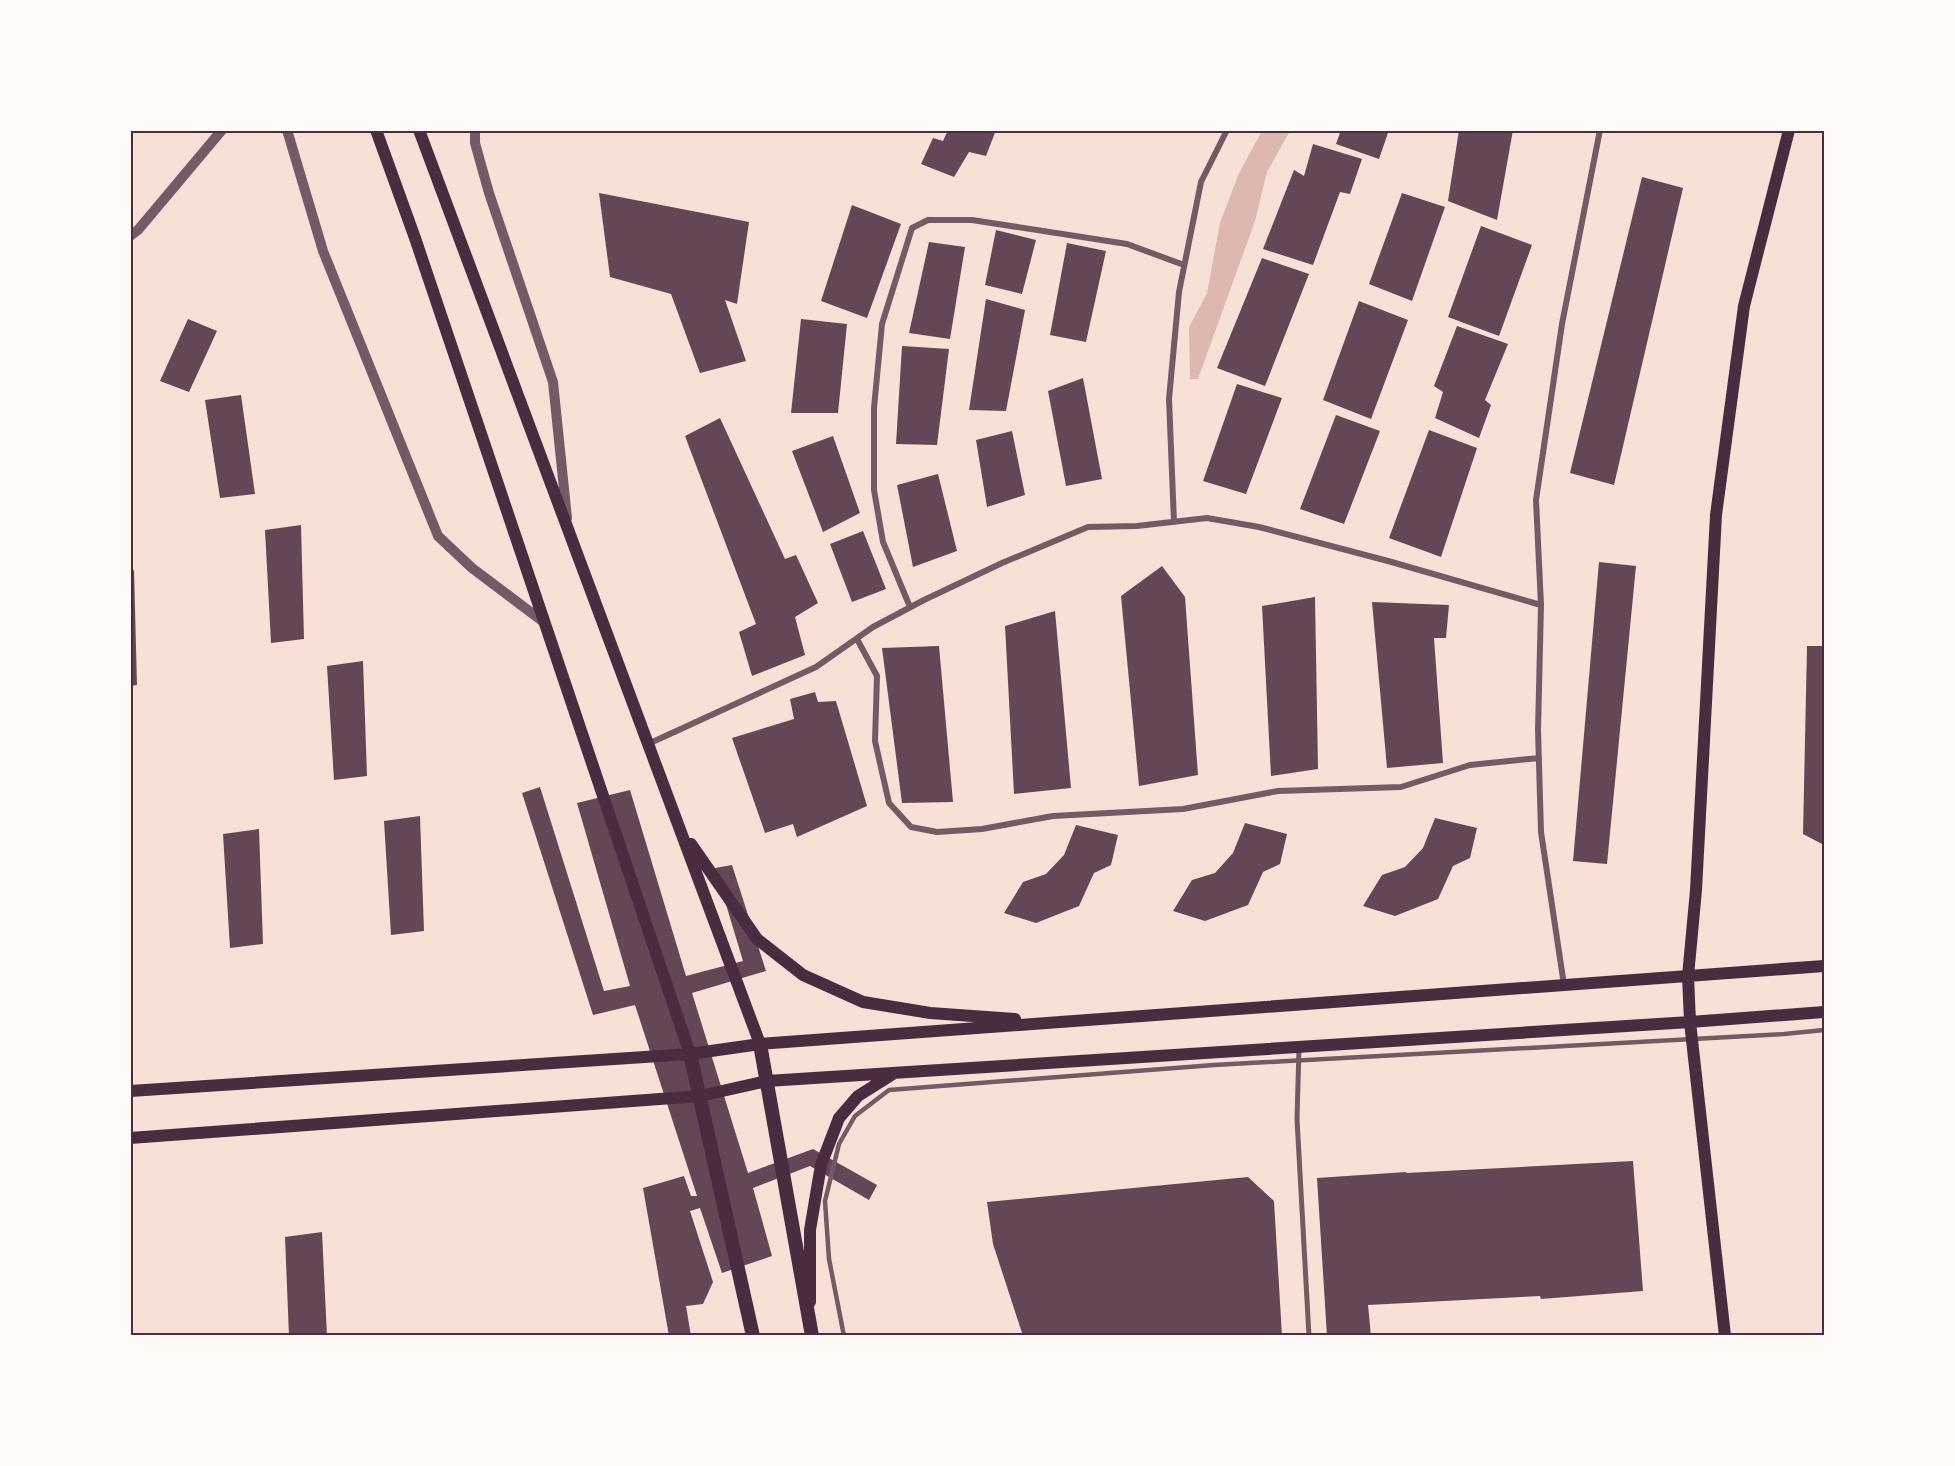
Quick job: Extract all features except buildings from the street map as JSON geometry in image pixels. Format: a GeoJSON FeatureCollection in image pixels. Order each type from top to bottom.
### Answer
{"type":"FeatureCollection","features":[{"type":"Feature","properties":{"kind":"main road"},"geometry":{"type":"LineString","coordinates":[[376,130],[415,238],[690,1054],[753,1335]]}},
{"type":"Feature","properties":{"kind":"main road"},"geometry":{"type":"LineString","coordinates":[[419,130],[760,1044],[811,1330]]}},
{"type":"Feature","properties":{"kind":"main road"},"geometry":{"type":"LineString","coordinates":[[1725,1335],[1691,1039],[1688,976],[1696,890],[1716,515],[1744,306],[1790,130]]}},
{"type":"Feature","properties":{"kind":"main road"},"geometry":{"type":"LineString","coordinates":[[678,823],[715,881],[757,939],[803,975],[863,1002],[930,1013],[1059,1022]]}},
{"type":"Feature","properties":{"kind":"main road"},"geometry":{"type":"LineString","coordinates":[[130,1091],[690,1054],[760,1044],[1824,966]]}},
{"type":"Feature","properties":{"kind":"main road"},"geometry":{"type":"LineString","coordinates":[[130,1138],[700,1096],[767,1081],[1824,1012]]}},
{"type":"Feature","properties":{"kind":"main road"},"geometry":{"type":"LineString","coordinates":[[811,1330],[810,1230],[821,1165],[839,1118],[858,1096],[895,1072]]}},
{"type":"Feature","properties":{"kind":"street"},"geometry":{"type":"LineString","coordinates":[[130,236],[138,230],[222,130]]}},
{"type":"Feature","properties":{"kind":"street"},"geometry":{"type":"LineString","coordinates":[[287,130],[323,251],[438,536],[472,568],[545,623]]}},
{"type":"Feature","properties":{"kind":"street"},"geometry":{"type":"LineString","coordinates":[[475,130],[475,143],[489,193],[553,382],[568,530]]}},
{"type":"Feature","properties":{"kind":"street"},"geometry":{"type":"LineString","coordinates":[[1174,522],[1168,399],[1179,292],[1201,182],[1227,130]]}},
{"type":"Feature","properties":{"kind":"street"},"geometry":{"type":"LineString","coordinates":[[1564,985],[1541,832],[1539,758],[1541,605],[1536,500],[1562,324],[1600,130]]}},
{"type":"Feature","properties":{"kind":"street"},"geometry":{"type":"LineString","coordinates":[[910,607],[883,542],[874,490],[874,408],[882,324],[912,228],[928,220],[972,220],[1127,244],[1184,265]]}},
{"type":"Feature","properties":{"kind":"street"},"geometry":{"type":"LineString","coordinates":[[648,744],[816,667],[910,607],[1002,563],[1088,527],[1137,526],[1207,518],[1259,527],[1541,605]]}},
{"type":"Feature","properties":{"kind":"street"},"geometry":{"type":"LineString","coordinates":[[857,639],[877,676],[875,741],[889,803],[911,827],[937,832],[982,829],[1053,816],[1183,809],[1278,791],[1401,787],[1470,765],[1539,758]]}},
{"type":"Feature","properties":{"kind":"street"},"geometry":{"type":"LineString","coordinates":[[1299,1047],[1297,1119],[1309,1335]]}},
{"type":"Feature","properties":{"kind":"lane"},"geometry":{"type":"LineString","coordinates":[[844,1335],[829,1259],[825,1201],[839,1144],[855,1116],[889,1090],[1299,1060],[1824,1030]]}},
{"type":"Feature","properties":{"kind":"shaded area"},"geometry":{"type":"Polygon","coordinates":[[[1262,131],[1290,131],[1267,172],[1255,221],[1198,379],[1190,379],[1189,327],[1207,293],[1220,223],[1239,173],[1262,131]]]}}]}
